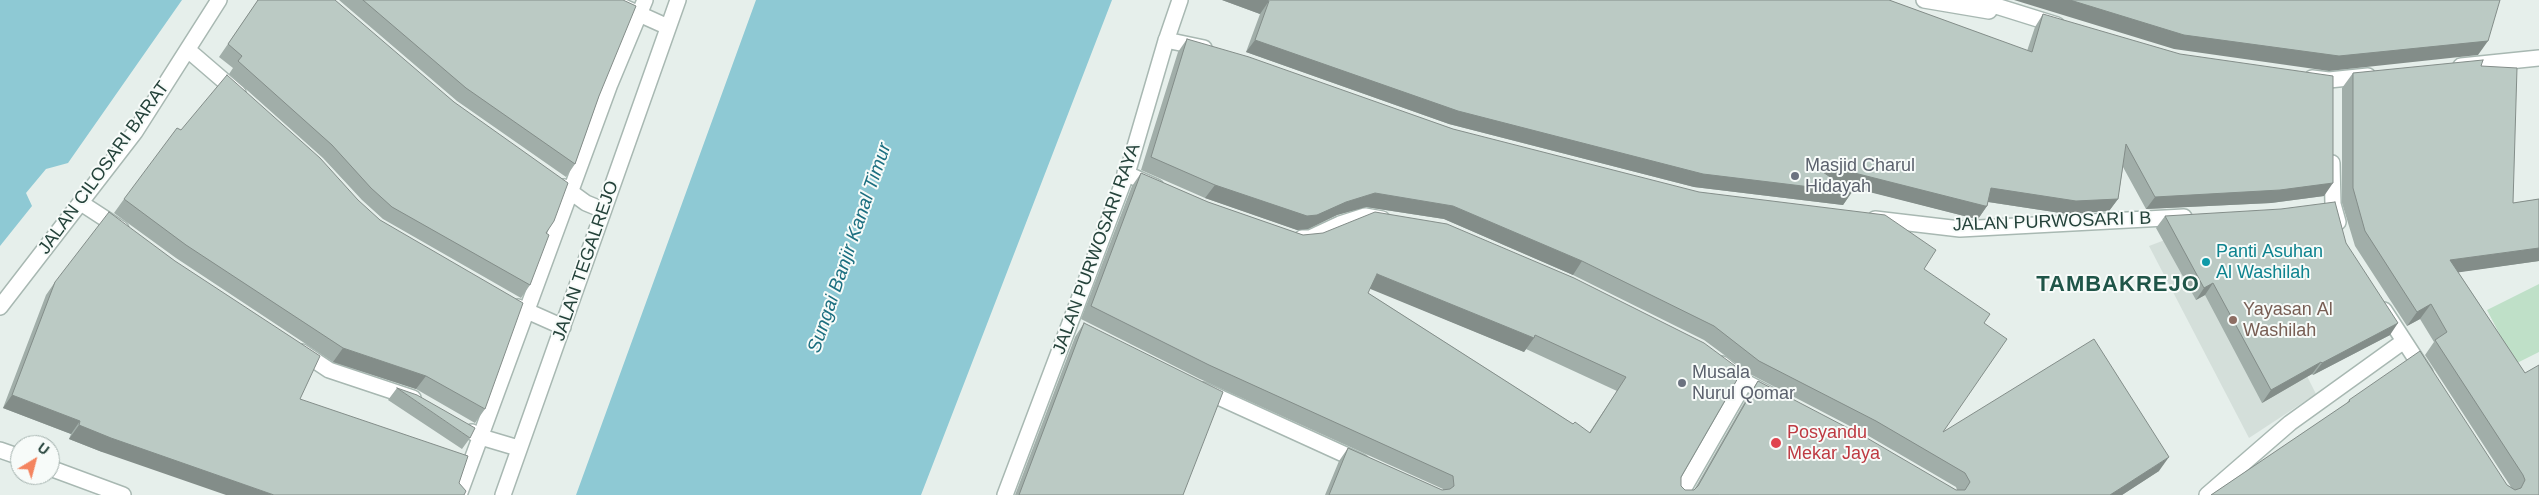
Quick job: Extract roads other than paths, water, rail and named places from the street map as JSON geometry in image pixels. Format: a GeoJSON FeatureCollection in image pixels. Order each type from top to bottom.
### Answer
{"type":"FeatureCollection","features":[{"type":"Feature","properties":{"kind":"street","name":"JALAN CILOSARI BARAT"},"geometry":{"type":"LineString","coordinates":[[0,307],[135,132],[219,0]]}},
{"type":"Feature","properties":{"kind":"street"},"geometry":{"type":"LineString","coordinates":[[608,0],[668,27]]}},
{"type":"Feature","properties":{"kind":"street"},"geometry":{"type":"LineString","coordinates":[[459,495],[526,310],[572,193],[610,84],[645,0]]}},
{"type":"Feature","properties":{"kind":"street","name":"JALAN TEGALREJO"},"geometry":{"type":"LineString","coordinates":[[503,495],[518,448],[563,327],[678,0]]}},
{"type":"Feature","properties":{"kind":"street","name":"JALAN PURWOSARI RAYA"},"geometry":{"type":"LineString","coordinates":[[1005,495],[1129,167],[1166,40],[1180,0]]}},
{"type":"Feature","properties":{"kind":"street"},"geometry":{"type":"LineString","coordinates":[[1924,0],[2040,20]]}},
{"type":"Feature","properties":{"kind":"street"},"geometry":{"type":"LineString","coordinates":[[1977,0],[2068,28]]}},
{"type":"Feature","properties":{"kind":"street"},"geometry":{"type":"LineString","coordinates":[[1166,40],[1220,53]]}},
{"type":"Feature","properties":{"kind":"street"},"geometry":{"type":"LineString","coordinates":[[188,50],[252,105]]}},
{"type":"Feature","properties":{"kind":"street"},"geometry":{"type":"LineString","coordinates":[[2450,67],[2539,58]]}},
{"type":"Feature","properties":{"kind":"street"},"geometry":{"type":"LineString","coordinates":[[2300,76],[2332,85],[2382,75]]}},
{"type":"Feature","properties":{"kind":"street"},"geometry":{"type":"LineString","coordinates":[[2332,149],[2333,204],[2343,241]]}},
{"type":"Feature","properties":{"kind":"street"},"geometry":{"type":"LineString","coordinates":[[1129,167],[1125,173],[1168,192]]}},
{"type":"Feature","properties":{"kind":"street"},"geometry":{"type":"LineString","coordinates":[[550,177],[586,203],[603,210]]}},
{"type":"Feature","properties":{"kind":"street"},"geometry":{"type":"LineString","coordinates":[[81,203],[135,240]]}},
{"type":"Feature","properties":{"kind":"street"},"geometry":{"type":"LineString","coordinates":[[2316,206],[2333,204]]}},
{"type":"Feature","properties":{"kind":"street"},"geometry":{"type":"LineString","coordinates":[[1287,236],[1296,239],[1310,238],[1340,224],[1365,216],[1397,222]]}},
{"type":"Feature","properties":{"kind":"street","name":"JALAN PURWOSARI I B"},"geometry":{"type":"LineString","coordinates":[[1864,217],[1960,229],[2194,216]]}},
{"type":"Feature","properties":{"kind":"street"},"geometry":{"type":"LineString","coordinates":[[2377,298],[2435,389]]}},
{"type":"Feature","properties":{"kind":"street"},"geometry":{"type":"LineString","coordinates":[[505,300],[563,327]]}},
{"type":"Feature","properties":{"kind":"street"},"geometry":{"type":"LineString","coordinates":[[1070,324],[1087,333]]}},
{"type":"Feature","properties":{"kind":"street"},"geometry":{"type":"LineString","coordinates":[[2207,495],[2290,423],[2404,342]]}},
{"type":"Feature","properties":{"kind":"street"},"geometry":{"type":"LineString","coordinates":[[292,346],[329,370],[382,386],[422,403]]}},
{"type":"Feature","properties":{"kind":"street"},"geometry":{"type":"LineString","coordinates":[[1708,354],[1745,382],[1787,404]]}},
{"type":"Feature","properties":{"kind":"street"},"geometry":{"type":"LineString","coordinates":[[1680,495],[1745,382]]}},
{"type":"Feature","properties":{"kind":"street"},"geometry":{"type":"LineString","coordinates":[[1188,383],[1375,468]]}},
{"type":"Feature","properties":{"kind":"street"},"geometry":{"type":"LineString","coordinates":[[456,422],[481,437],[518,448]]}},
{"type":"Feature","properties":{"kind":"street"},"geometry":{"type":"LineString","coordinates":[[60,472],[123,495]]}},
{"type":"Feature","properties":{"kind":"water"},"geometry":{"type":"Polygon","coordinates":[[[0,0],[182,0],[68,163],[46,169],[26,193],[32,206],[0,246],[0,0]]]}},
{"type":"Feature","properties":{"kind":"water","name":"Sungai Banjir Kanal Timur"},"geometry":{"type":"Polygon","coordinates":[[[756,0],[1112,0],[921,495],[576,495],[756,0]]]}},
{"type":"Feature","properties":{"kind":"place","name":"Masjid Charul Hidayah"},"geometry":{"type":"Point","coordinates":[1795,176]}},
{"type":"Feature","properties":{"kind":"place","name":"Panti Asuhan Al Washilah"},"geometry":{"type":"Point","coordinates":[2206,262]}},
{"type":"Feature","properties":{"kind":"place","name":"Yayasan Al Washilah"},"geometry":{"type":"Point","coordinates":[2233,320]}},
{"type":"Feature","properties":{"kind":"place","name":"Musala Nurul Qomar"},"geometry":{"type":"Point","coordinates":[1682,383]}},
{"type":"Feature","properties":{"kind":"place","name":"Posyandu Mekar Jaya"},"geometry":{"type":"Point","coordinates":[1776,443]}},
{"type":"Feature","properties":{"kind":"district","name":"TAMBAKREJO"},"geometry":{"type":"Point","coordinates":[2118,285]}}]}
